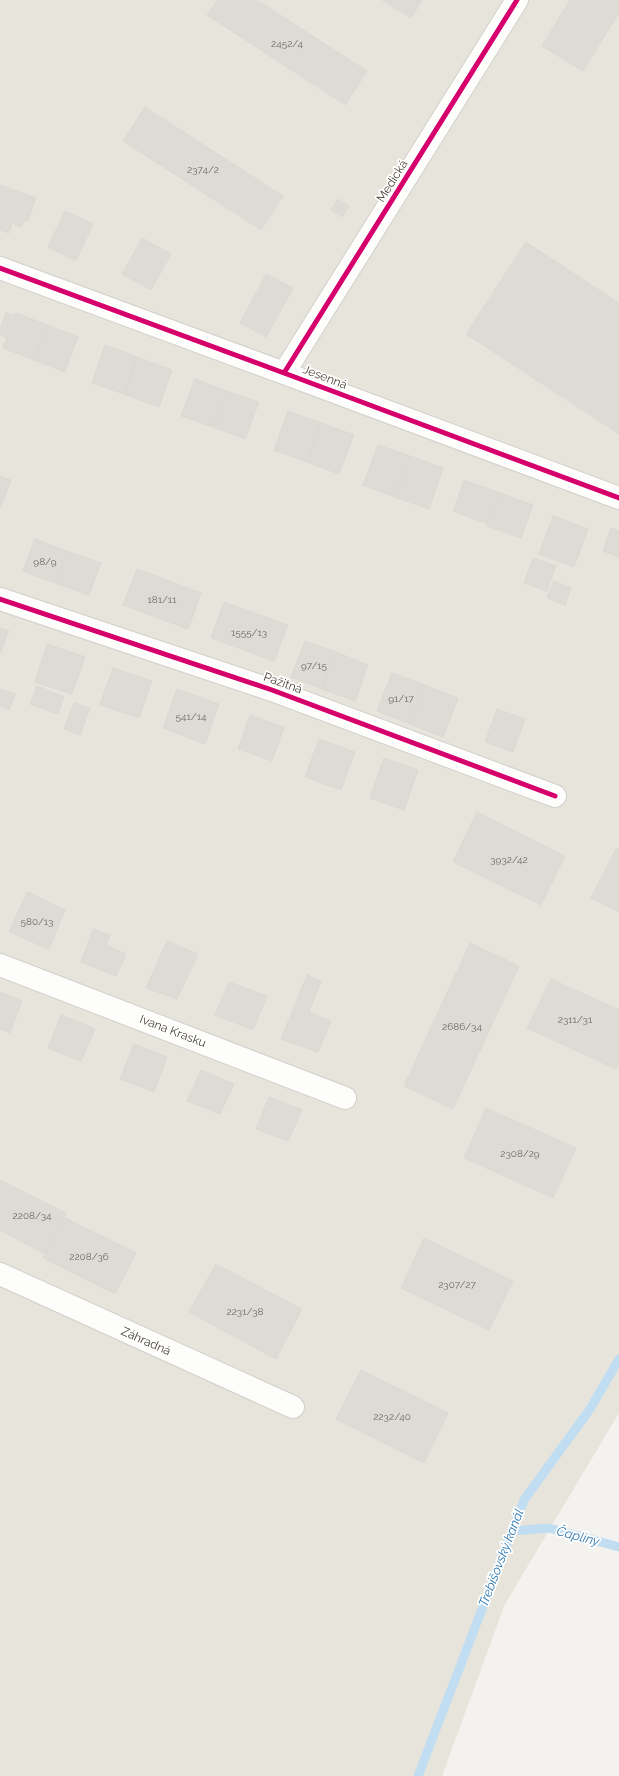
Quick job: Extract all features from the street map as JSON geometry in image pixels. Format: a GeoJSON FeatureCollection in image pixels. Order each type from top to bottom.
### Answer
{"type":"FeatureCollection","features":[{"type":"Feature","properties":{"kind":"street","name":"Medická"},"geometry":{"type":"LineString","coordinates":[[284,373],[517,0]]}},
{"type":"Feature","properties":{"kind":"street","name":"Jesenná"},"geometry":{"type":"LineString","coordinates":[[0,268],[619,498]]}},
{"type":"Feature","properties":{"kind":"street","name":"Pažitná"},"geometry":{"type":"LineString","coordinates":[[0,599],[272,690],[555,796]]}},
{"type":"Feature","properties":{"kind":"street","name":"Ivana Krasku"},"geometry":{"type":"LineString","coordinates":[[0,965],[345,1098]]}},
{"type":"Feature","properties":{"kind":"street","name":"Záhradná"},"geometry":{"type":"LineString","coordinates":[[0,1274],[293,1407]]}},
{"type":"Feature","properties":{"kind":"shaded area"},"geometry":{"type":"Polygon","coordinates":[[[0,0],[619,0],[619,1413],[505,1604],[442,1776],[0,1776],[0,0]]]}},
{"type":"Feature","properties":{"kind":"building"},"geometry":{"type":"Polygon","coordinates":[[[218,0],[257,0],[367,71],[345,105],[207,15],[218,0]]]}},
{"type":"Feature","properties":{"kind":"building"},"geometry":{"type":"Polygon","coordinates":[[[382,0],[422,0],[411,18],[382,0]]]}},
{"type":"Feature","properties":{"kind":"building"},"geometry":{"type":"Polygon","coordinates":[[[570,0],[619,0],[619,13],[583,71],[542,46],[570,0]]]}},
{"type":"Feature","properties":{"kind":"building"},"geometry":{"type":"Polygon","coordinates":[[[145,107],[283,196],[261,230],[123,141],[145,107]]]}},
{"type":"Feature","properties":{"kind":"building"},"geometry":{"type":"Polygon","coordinates":[[[0,185],[36,198],[28,221],[24,220],[21,227],[12,223],[9,233],[0,230],[0,185]]]}},
{"type":"Feature","properties":{"kind":"building"},"geometry":{"type":"Polygon","coordinates":[[[338,199],[349,206],[342,217],[331,210],[338,199]]]}},
{"type":"Feature","properties":{"kind":"building"},"geometry":{"type":"Polygon","coordinates":[[[65,211],[93,224],[76,261],[48,247],[65,211]]]}},
{"type":"Feature","properties":{"kind":"building"},"geometry":{"type":"Polygon","coordinates":[[[142,238],[171,254],[151,290],[122,274],[142,238]]]}},
{"type":"Feature","properties":{"kind":"building"},"geometry":{"type":"Polygon","coordinates":[[[526,242],[619,303],[619,434],[466,334],[526,242]]]}},
{"type":"Feature","properties":{"kind":"building"},"geometry":{"type":"Polygon","coordinates":[[[266,274],[293,288],[266,337],[240,323],[266,274]]]}},
{"type":"Feature","properties":{"kind":"building"},"geometry":{"type":"Polygon","coordinates":[[[6,313],[15,316],[16,313],[47,325],[34,360],[3,348],[7,338],[0,335],[0,329],[6,313]]]}},
{"type":"Feature","properties":{"kind":"building"},"geometry":{"type":"Polygon","coordinates":[[[47,325],[78,337],[65,372],[34,360],[47,325]]]}},
{"type":"Feature","properties":{"kind":"building"},"geometry":{"type":"Polygon","coordinates":[[[105,345],[137,357],[124,394],[92,383],[105,345]]]}},
{"type":"Feature","properties":{"kind":"building"},"geometry":{"type":"Polygon","coordinates":[[[137,357],[172,370],[159,407],[124,394],[137,357]]]}},
{"type":"Feature","properties":{"kind":"building"},"geometry":{"type":"Polygon","coordinates":[[[195,379],[227,391],[213,427],[181,416],[195,379]]]}},
{"type":"Feature","properties":{"kind":"building"},"geometry":{"type":"Polygon","coordinates":[[[227,391],[259,402],[245,439],[213,427],[227,391]]]}},
{"type":"Feature","properties":{"kind":"building"},"geometry":{"type":"Polygon","coordinates":[[[288,411],[321,423],[307,462],[274,450],[288,411]]]}},
{"type":"Feature","properties":{"kind":"building"},"geometry":{"type":"Polygon","coordinates":[[[321,423],[354,435],[339,474],[307,462],[321,423]]]}},
{"type":"Feature","properties":{"kind":"building"},"geometry":{"type":"Polygon","coordinates":[[[378,445],[410,456],[395,497],[363,485],[378,445]]]}},
{"type":"Feature","properties":{"kind":"building"},"geometry":{"type":"Polygon","coordinates":[[[410,456],[443,468],[429,509],[395,497],[410,456]]]}},
{"type":"Feature","properties":{"kind":"building"},"geometry":{"type":"Polygon","coordinates":[[[0,476],[11,480],[1,507],[0,507],[0,476]]]}},
{"type":"Feature","properties":{"kind":"building"},"geometry":{"type":"Polygon","coordinates":[[[464,480],[500,493],[488,524],[453,511],[464,480]]]}},
{"type":"Feature","properties":{"kind":"building"},"geometry":{"type":"Polygon","coordinates":[[[500,493],[533,505],[521,538],[487,526],[500,493]]]}},
{"type":"Feature","properties":{"kind":"building"},"geometry":{"type":"Polygon","coordinates":[[[553,516],[588,529],[574,567],[539,554],[553,516]]]}},
{"type":"Feature","properties":{"kind":"building"},"geometry":{"type":"Polygon","coordinates":[[[611,528],[619,531],[619,557],[603,551],[611,528]]]}},
{"type":"Feature","properties":{"kind":"building"},"geometry":{"type":"Polygon","coordinates":[[[35,539],[67,551],[55,583],[23,571],[35,539]]]}},
{"type":"Feature","properties":{"kind":"building"},"geometry":{"type":"Polygon","coordinates":[[[67,551],[101,563],[89,595],[55,583],[67,551]]]}},
{"type":"Feature","properties":{"kind":"building"},"geometry":{"type":"Polygon","coordinates":[[[533,558],[556,566],[547,591],[524,583],[533,558]]]}},
{"type":"Feature","properties":{"kind":"building"},"geometry":{"type":"Polygon","coordinates":[[[137,569],[201,593],[188,629],[123,605],[137,569]]]}},
{"type":"Feature","properties":{"kind":"building"},"geometry":{"type":"Polygon","coordinates":[[[554,581],[571,588],[565,605],[547,598],[554,581]]]}},
{"type":"Feature","properties":{"kind":"building"},"geometry":{"type":"Polygon","coordinates":[[[224,602],[288,625],[274,661],[211,638],[224,602]]]}},
{"type":"Feature","properties":{"kind":"building"},"geometry":{"type":"Polygon","coordinates":[[[0,628],[9,631],[0,654],[0,628]]]}},
{"type":"Feature","properties":{"kind":"building"},"geometry":{"type":"Polygon","coordinates":[[[305,641],[336,652],[322,689],[291,677],[305,641]]]}},
{"type":"Feature","properties":{"kind":"building"},"geometry":{"type":"Polygon","coordinates":[[[47,644],[85,657],[72,694],[35,682],[47,644]]]}},
{"type":"Feature","properties":{"kind":"building"},"geometry":{"type":"Polygon","coordinates":[[[336,652],[368,665],[355,701],[322,689],[336,652]]]}},
{"type":"Feature","properties":{"kind":"building"},"geometry":{"type":"Polygon","coordinates":[[[113,668],[152,681],[139,718],[100,705],[113,668]]]}},
{"type":"Feature","properties":{"kind":"building"},"geometry":{"type":"Polygon","coordinates":[[[392,673],[425,685],[410,724],[377,711],[392,673]]]}},
{"type":"Feature","properties":{"kind":"building"},"geometry":{"type":"Polygon","coordinates":[[[425,685],[458,698],[443,737],[410,724],[425,685]]]}},
{"type":"Feature","properties":{"kind":"building"},"geometry":{"type":"Polygon","coordinates":[[[37,686],[64,697],[58,714],[30,704],[37,686]]]}},
{"type":"Feature","properties":{"kind":"building"},"geometry":{"type":"Polygon","coordinates":[[[0,689],[15,694],[9,710],[0,706],[0,689]]]}},
{"type":"Feature","properties":{"kind":"building"},"geometry":{"type":"Polygon","coordinates":[[[177,689],[219,704],[205,744],[163,728],[177,689]]]}},
{"type":"Feature","properties":{"kind":"building"},"geometry":{"type":"Polygon","coordinates":[[[74,703],[90,708],[80,735],[64,729],[74,703]]]}},
{"type":"Feature","properties":{"kind":"building"},"geometry":{"type":"Polygon","coordinates":[[[497,709],[525,719],[513,752],[485,742],[497,709]]]}},
{"type":"Feature","properties":{"kind":"building"},"geometry":{"type":"Polygon","coordinates":[[[250,715],[284,727],[272,761],[238,749],[250,715]]]}},
{"type":"Feature","properties":{"kind":"building"},"geometry":{"type":"Polygon","coordinates":[[[319,739],[355,752],[341,790],[305,777],[319,739]]]}},
{"type":"Feature","properties":{"kind":"building"},"geometry":{"type":"Polygon","coordinates":[[[384,758],[418,770],[404,810],[370,798],[384,758]]]}},
{"type":"Feature","properties":{"kind":"building"},"geometry":{"type":"Polygon","coordinates":[[[477,812],[565,856],[541,905],[453,862],[477,812]]]}},
{"type":"Feature","properties":{"kind":"building"},"geometry":{"type":"Polygon","coordinates":[[[616,849],[619,850],[619,912],[591,898],[616,849]]]}},
{"type":"Feature","properties":{"kind":"building"},"geometry":{"type":"Polygon","coordinates":[[[27,892],[65,910],[49,949],[9,932],[27,892]]]}},
{"type":"Feature","properties":{"kind":"building"},"geometry":{"type":"Polygon","coordinates":[[[93,929],[110,935],[106,945],[126,954],[116,976],[81,962],[93,929]]]}},
{"type":"Feature","properties":{"kind":"building"},"geometry":{"type":"Polygon","coordinates":[[[167,941],[198,954],[177,999],[146,988],[167,941]]]}},
{"type":"Feature","properties":{"kind":"building"},"geometry":{"type":"Polygon","coordinates":[[[470,943],[519,966],[453,1109],[404,1086],[470,943]]]}},
{"type":"Feature","properties":{"kind":"building"},"geometry":{"type":"Polygon","coordinates":[[[307,975],[321,981],[309,1012],[331,1021],[318,1052],[281,1039],[307,975]]]}},
{"type":"Feature","properties":{"kind":"building"},"geometry":{"type":"Polygon","coordinates":[[[551,979],[619,1010],[619,1063],[616,1069],[527,1028],[551,979]]]}},
{"type":"Feature","properties":{"kind":"building"},"geometry":{"type":"Polygon","coordinates":[[[229,982],[267,996],[253,1030],[215,1015],[229,982]]]}},
{"type":"Feature","properties":{"kind":"building"},"geometry":{"type":"Polygon","coordinates":[[[0,992],[22,1001],[10,1033],[0,1029],[0,992]]]}},
{"type":"Feature","properties":{"kind":"building"},"geometry":{"type":"Polygon","coordinates":[[[61,1015],[95,1029],[81,1061],[48,1048],[61,1015]]]}},
{"type":"Feature","properties":{"kind":"building"},"geometry":{"type":"Polygon","coordinates":[[[134,1044],[167,1057],[154,1092],[120,1079],[134,1044]]]}},
{"type":"Feature","properties":{"kind":"building"},"geometry":{"type":"Polygon","coordinates":[[[201,1070],[234,1084],[220,1114],[187,1101],[201,1070]]]}},
{"type":"Feature","properties":{"kind":"building"},"geometry":{"type":"Polygon","coordinates":[[[269,1097],[302,1110],[288,1141],[256,1129],[269,1097]]]}},
{"type":"Feature","properties":{"kind":"building"},"geometry":{"type":"Polygon","coordinates":[[[486,1108],[576,1148],[553,1198],[464,1158],[486,1108]]]}},
{"type":"Feature","properties":{"kind":"building"},"geometry":{"type":"Polygon","coordinates":[[[0,1180],[66,1213],[45,1254],[0,1230],[0,1180]]]}},
{"type":"Feature","properties":{"kind":"building"},"geometry":{"type":"Polygon","coordinates":[[[63,1217],[136,1253],[115,1294],[43,1258],[63,1217]]]}},
{"type":"Feature","properties":{"kind":"building"},"geometry":{"type":"Polygon","coordinates":[[[424,1238],[513,1281],[489,1330],[401,1288],[424,1238]]]}},
{"type":"Feature","properties":{"kind":"building"},"geometry":{"type":"Polygon","coordinates":[[[216,1264],[302,1309],[276,1359],[189,1312],[216,1264]]]}},
{"type":"Feature","properties":{"kind":"building"},"geometry":{"type":"Polygon","coordinates":[[[361,1370],[448,1413],[424,1463],[336,1419],[361,1370]]]}},
{"type":"Feature","properties":{"kind":"waterway","name":"Trebišovský kanál"},"geometry":{"type":"LineString","coordinates":[[418,1776],[524,1500],[590,1409],[619,1359]]}},
{"type":"Feature","properties":{"kind":"waterway","name":"Čapliny"},"geometry":{"type":"LineString","coordinates":[[512,1531],[549,1528],[619,1547]]}},
{"type":"Feature","properties":{"kind":"cycle path"},"geometry":{"type":"LineString","coordinates":[[284,373],[517,0]]}},
{"type":"Feature","properties":{"kind":"cycle path"},"geometry":{"type":"LineString","coordinates":[[0,268],[619,498]]}},
{"type":"Feature","properties":{"kind":"cycle path"},"geometry":{"type":"LineString","coordinates":[[0,599],[272,690],[555,796]]}}]}
